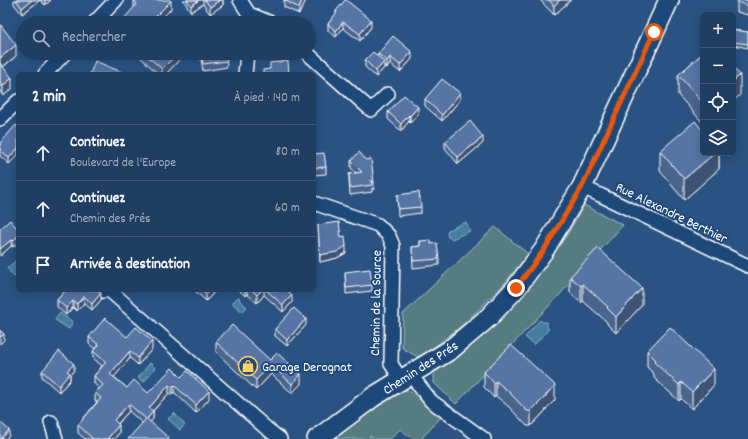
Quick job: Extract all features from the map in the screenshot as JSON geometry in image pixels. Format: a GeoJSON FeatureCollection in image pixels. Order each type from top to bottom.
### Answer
{"type":"FeatureCollection","features":[{"type":"Feature","properties":{"kind":"street"},"geometry":{"type":"LineString","coordinates":[[101,16],[116,0]]}},
{"type":"Feature","properties":{"kind":"street"},"geometry":{"type":"LineString","coordinates":[[240,0],[248,16]]}},
{"type":"Feature","properties":{"kind":"street","name":"Chemin des Prés"},"geometry":{"type":"LineString","coordinates":[[317,439],[346,416],[405,377],[450,350],[489,317],[516,288],[544,250],[582,187],[669,0]]}},
{"type":"Feature","properties":{"kind":"street"},"geometry":{"type":"LineString","coordinates":[[47,72],[58,60]]}},
{"type":"Feature","properties":{"kind":"street"},"geometry":{"type":"LineString","coordinates":[[245,72],[246,60]]}},
{"type":"Feature","properties":{"kind":"street"},"geometry":{"type":"LineString","coordinates":[[315,60],[371,110],[388,94]]}},
{"type":"Feature","properties":{"kind":"street"},"geometry":{"type":"LineString","coordinates":[[0,119],[16,103]]}},
{"type":"Feature","properties":{"kind":"street","name":"Rue Alexandre Berthier"},"geometry":{"type":"LineString","coordinates":[[582,187],[748,266]]}},
{"type":"Feature","properties":{"kind":"street","name":"Chemin de la Source"},"geometry":{"type":"LineString","coordinates":[[316,204],[378,226],[389,236],[393,246],[391,364],[430,401],[484,439]]}},
{"type":"Feature","properties":{"kind":"street"},"geometry":{"type":"LineString","coordinates":[[111,292],[280,439]]}},
{"type":"Feature","properties":{"kind":"street"},"geometry":{"type":"LineString","coordinates":[[51,422],[56,439]]}},
{"type":"Feature","properties":{"kind":"green space"},"geometry":{"type":"Polygon","coordinates":[[[584,205],[623,225],[564,290],[456,404],[434,383],[434,369],[490,329],[544,266],[567,235],[584,205]]]}},
{"type":"Feature","properties":{"kind":"green space"},"geometry":{"type":"Polygon","coordinates":[[[495,227],[528,254],[505,283],[464,324],[420,358],[402,348],[403,314],[495,227]]]}},
{"type":"Feature","properties":{"kind":"green space"},"geometry":{"type":"Polygon","coordinates":[[[408,390],[443,415],[421,439],[413,439],[400,429],[390,439],[374,439],[370,436],[368,439],[334,439],[396,393],[408,390]]]}},
{"type":"Feature","properties":{"kind":"water"},"geometry":{"type":"Polygon","coordinates":[[[466,222],[470,231],[452,239],[448,237],[448,230],[466,222]]]}},
{"type":"Feature","properties":{"kind":"water"},"geometry":{"type":"Polygon","coordinates":[[[16,261],[16,275],[14,277],[7,268],[16,261]]]}},
{"type":"Feature","properties":{"kind":"water"},"geometry":{"type":"Polygon","coordinates":[[[239,297],[240,301],[247,307],[242,312],[232,303],[239,297]]]}},
{"type":"Feature","properties":{"kind":"water"},"geometry":{"type":"Polygon","coordinates":[[[60,313],[73,322],[69,329],[55,320],[60,313]]]}},
{"type":"Feature","properties":{"kind":"water"},"geometry":{"type":"Polygon","coordinates":[[[540,320],[542,322],[547,322],[547,327],[549,329],[534,345],[525,337],[540,320]]]}},
{"type":"Feature","properties":{"kind":"water"},"geometry":{"type":"Polygon","coordinates":[[[150,363],[155,368],[144,382],[138,378],[150,363]]]}},
{"type":"Feature","properties":{"kind":"water"},"geometry":{"type":"Polygon","coordinates":[[[174,413],[185,425],[180,430],[168,419],[174,413]]]}},
{"type":"Feature","properties":{"kind":"building"},"geometry":{"type":"Polygon","coordinates":[[[16,0],[32,0],[22,8],[16,0]]]}},
{"type":"Feature","properties":{"kind":"building"},"geometry":{"type":"Polygon","coordinates":[[[134,0],[171,1],[156,16],[126,16],[137,4],[134,0]]]}},
{"type":"Feature","properties":{"kind":"building"},"geometry":{"type":"Polygon","coordinates":[[[187,0],[199,0],[191,6],[187,0]]]}},
{"type":"Feature","properties":{"kind":"building"},"geometry":{"type":"Polygon","coordinates":[[[205,0],[220,0],[210,7],[205,0]]]}},
{"type":"Feature","properties":{"kind":"building"},"geometry":{"type":"Polygon","coordinates":[[[284,0],[302,0],[299,8],[284,0]]]}},
{"type":"Feature","properties":{"kind":"building"},"geometry":{"type":"Polygon","coordinates":[[[345,0],[371,20],[360,34],[343,22],[336,31],[328,24],[345,0]]]}},
{"type":"Feature","properties":{"kind":"building"},"geometry":{"type":"Polygon","coordinates":[[[549,0],[560,0],[554,6],[549,0]]]}},
{"type":"Feature","properties":{"kind":"building"},"geometry":{"type":"Polygon","coordinates":[[[738,0],[748,0],[748,6],[737,2],[738,0]]]}},
{"type":"Feature","properties":{"kind":"building"},"geometry":{"type":"Polygon","coordinates":[[[0,24],[16,45],[0,58],[0,24]]]}},
{"type":"Feature","properties":{"kind":"building"},"geometry":{"type":"Polygon","coordinates":[[[736,30],[748,32],[748,44],[736,42],[736,30]]]}},
{"type":"Feature","properties":{"kind":"building"},"geometry":{"type":"Polygon","coordinates":[[[393,36],[412,52],[400,65],[390,57],[387,61],[378,54],[393,36]]]}},
{"type":"Feature","properties":{"kind":"building"},"geometry":{"type":"Polygon","coordinates":[[[373,52],[384,62],[376,71],[365,60],[373,52]]]}},
{"type":"Feature","properties":{"kind":"building"},"geometry":{"type":"Polygon","coordinates":[[[700,56],[700,100],[678,75],[700,56]]]}},
{"type":"Feature","properties":{"kind":"building"},"geometry":{"type":"Polygon","coordinates":[[[152,60],[171,60],[162,69],[152,60]]]}},
{"type":"Feature","properties":{"kind":"building"},"geometry":{"type":"Polygon","coordinates":[[[202,60],[227,60],[227,61],[203,64],[202,60]]]}},
{"type":"Feature","properties":{"kind":"building"},"geometry":{"type":"Polygon","coordinates":[[[95,61],[122,72],[91,72],[95,61]]]}},
{"type":"Feature","properties":{"kind":"building"},"geometry":{"type":"Polygon","coordinates":[[[288,61],[289,72],[263,72],[263,70],[270,69],[270,63],[288,61]]]}},
{"type":"Feature","properties":{"kind":"building"},"geometry":{"type":"Polygon","coordinates":[[[0,63],[12,78],[3,86],[0,82],[0,63]]]}},
{"type":"Feature","properties":{"kind":"building"},"geometry":{"type":"Polygon","coordinates":[[[736,70],[740,75],[736,78],[736,70]]]}},
{"type":"Feature","properties":{"kind":"building"},"geometry":{"type":"Polygon","coordinates":[[[442,79],[460,93],[442,115],[425,99],[442,79]]]}},
{"type":"Feature","properties":{"kind":"building"},"geometry":{"type":"Polygon","coordinates":[[[404,95],[418,107],[401,124],[388,112],[404,95]]]}},
{"type":"Feature","properties":{"kind":"building"},"geometry":{"type":"Polygon","coordinates":[[[470,121],[483,137],[458,157],[445,142],[470,121]]]}},
{"type":"Feature","properties":{"kind":"building"},"geometry":{"type":"Polygon","coordinates":[[[695,121],[700,127],[700,156],[711,156],[684,179],[660,151],[695,121]]]}},
{"type":"Feature","properties":{"kind":"building"},"geometry":{"type":"Polygon","coordinates":[[[16,125],[16,150],[9,158],[0,149],[0,143],[16,125]]]}},
{"type":"Feature","properties":{"kind":"building"},"geometry":{"type":"Polygon","coordinates":[[[359,152],[366,160],[371,159],[374,183],[371,180],[372,185],[350,188],[349,174],[362,172],[351,161],[359,152]]]}},
{"type":"Feature","properties":{"kind":"building"},"geometry":{"type":"Polygon","coordinates":[[[324,153],[326,167],[316,168],[316,154],[324,153]]]}},
{"type":"Feature","properties":{"kind":"building"},"geometry":{"type":"Polygon","coordinates":[[[419,192],[421,207],[398,209],[397,195],[419,192]]]}},
{"type":"Feature","properties":{"kind":"building"},"geometry":{"type":"Polygon","coordinates":[[[10,220],[16,227],[16,238],[0,249],[0,229],[10,220]]]}},
{"type":"Feature","properties":{"kind":"building"},"geometry":{"type":"Polygon","coordinates":[[[339,222],[341,237],[345,236],[346,246],[337,252],[320,255],[318,225],[339,222]]]}},
{"type":"Feature","properties":{"kind":"building"},"geometry":{"type":"Polygon","coordinates":[[[431,240],[431,244],[437,243],[439,259],[413,261],[412,247],[420,246],[420,241],[431,240]]]}},
{"type":"Feature","properties":{"kind":"building"},"geometry":{"type":"Polygon","coordinates":[[[598,248],[642,288],[616,317],[607,308],[608,307],[583,284],[581,286],[570,277],[598,248]]]}},
{"type":"Feature","properties":{"kind":"building"},"geometry":{"type":"Polygon","coordinates":[[[370,269],[372,285],[346,288],[345,272],[370,269]]]}},
{"type":"Feature","properties":{"kind":"building"},"geometry":{"type":"Polygon","coordinates":[[[64,292],[101,293],[92,304],[84,296],[77,304],[73,301],[66,308],[57,300],[64,292]]]}},
{"type":"Feature","properties":{"kind":"building"},"geometry":{"type":"Polygon","coordinates":[[[268,292],[289,292],[292,295],[283,305],[268,292]]]}},
{"type":"Feature","properties":{"kind":"building"},"geometry":{"type":"Polygon","coordinates":[[[294,308],[306,319],[287,340],[275,329],[294,308]]]}},
{"type":"Feature","properties":{"kind":"building"},"geometry":{"type":"Polygon","coordinates":[[[105,318],[127,337],[136,327],[152,341],[138,358],[130,351],[110,374],[127,388],[134,380],[148,393],[172,368],[181,377],[187,371],[209,391],[196,405],[174,385],[172,387],[169,385],[149,408],[153,411],[147,419],[170,439],[128,439],[146,419],[129,404],[114,420],[119,425],[107,439],[93,439],[78,425],[101,398],[95,393],[103,385],[94,376],[106,362],[93,351],[99,345],[89,337],[105,318]]]}},
{"type":"Feature","properties":{"kind":"building"},"geometry":{"type":"Polygon","coordinates":[[[232,325],[270,360],[277,353],[301,374],[292,384],[271,365],[256,380],[216,342],[232,325]]]}},
{"type":"Feature","properties":{"kind":"building"},"geometry":{"type":"Polygon","coordinates":[[[670,327],[714,369],[692,392],[681,382],[679,385],[654,362],[656,360],[647,351],[670,327]]]}},
{"type":"Feature","properties":{"kind":"building"},"geometry":{"type":"Polygon","coordinates":[[[0,330],[4,334],[0,337],[0,330]]]}},
{"type":"Feature","properties":{"kind":"building"},"geometry":{"type":"Polygon","coordinates":[[[511,345],[555,385],[531,411],[527,411],[509,392],[496,381],[494,383],[484,372],[511,345]]]}},
{"type":"Feature","properties":{"kind":"building"},"geometry":{"type":"Polygon","coordinates":[[[59,351],[74,364],[67,371],[70,373],[59,386],[42,371],[59,351]]]}},
{"type":"Feature","properties":{"kind":"building"},"geometry":{"type":"Polygon","coordinates":[[[0,422],[9,430],[1,439],[0,439],[0,422]]]}},
{"type":"Feature","properties":{"kind":"place","name":"Garage Derognat"},"geometry":{"type":"Point","coordinates":[248,366]}},
{"type":"Feature","properties":{"kind":"route"},"geometry":{"type":"LineString","coordinates":[[516,288],[544,250],[582,187],[654,32]]}}]}
